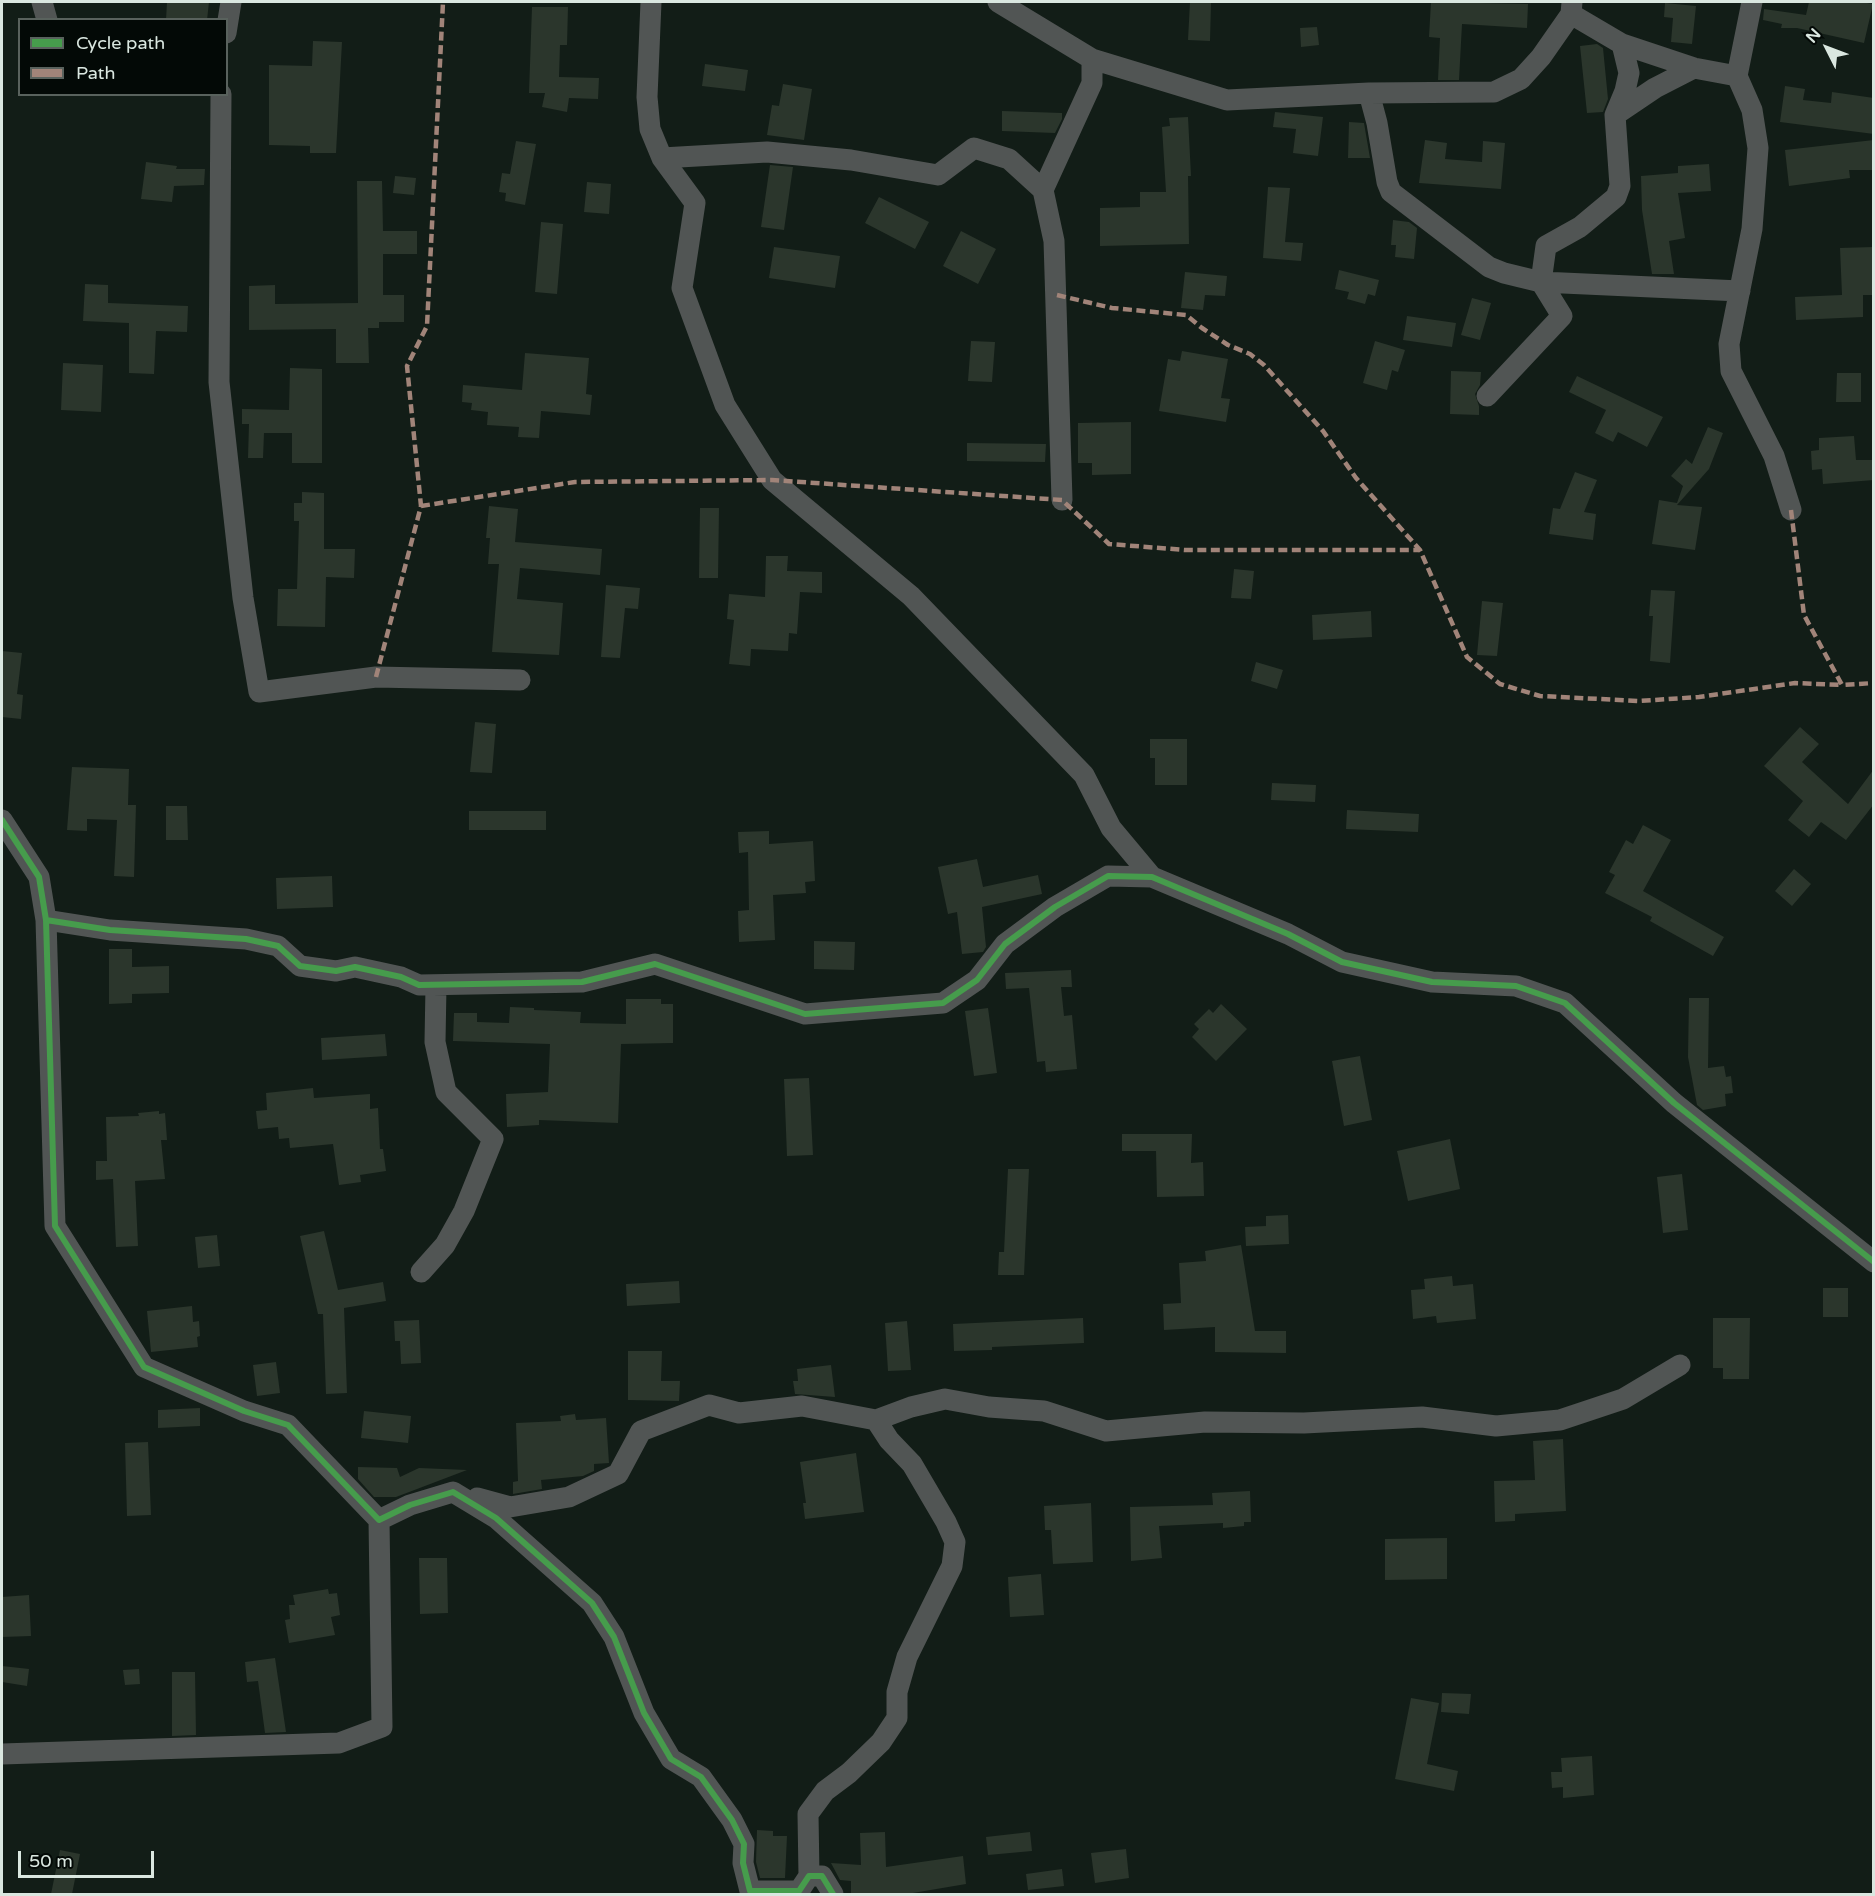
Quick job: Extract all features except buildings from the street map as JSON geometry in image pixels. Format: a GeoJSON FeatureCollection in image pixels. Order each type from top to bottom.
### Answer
{"type":"FeatureCollection","features":[{"type":"Feature","properties":{"kind":"street"},"geometry":{"type":"LineString","coordinates":[[42,2],[46,18]]}},
{"type":"Feature","properties":{"kind":"street"},"geometry":{"type":"LineString","coordinates":[[228,21],[231,2]]}},
{"type":"Feature","properties":{"kind":"street"},"geometry":{"type":"LineString","coordinates":[[651,2],[648,107],[650,129],[662,158],[695,203],[682,288],[725,405],[772,480],[911,596],[1084,775],[1111,828],[1152,878]]}},
{"type":"Feature","properties":{"kind":"street"},"geometry":{"type":"LineString","coordinates":[[998,2],[1092,59],[1227,100],[1369,93],[1494,92],[1521,79],[1541,57],[1571,8],[1622,44],[1694,68],[1737,76]]}},
{"type":"Feature","properties":{"kind":"street"},"geometry":{"type":"LineString","coordinates":[[1752,2],[1737,76],[1752,110],[1758,148],[1752,229],[1729,344],[1731,370],[1774,456],[1791,510]]}},
{"type":"Feature","properties":{"kind":"street"},"geometry":{"type":"LineString","coordinates":[[1562,316],[1541,282],[1546,246],[1580,227],[1616,197],[1620,186],[1615,115],[1626,91],[1629,73],[1622,44]]}},
{"type":"Feature","properties":{"kind":"street"},"geometry":{"type":"LineString","coordinates":[[1043,190],[1092,83],[1092,59]]}},
{"type":"Feature","properties":{"kind":"street"},"geometry":{"type":"LineString","coordinates":[[1615,115],[1655,88],[1694,68]]}},
{"type":"Feature","properties":{"kind":"street"},"geometry":{"type":"LineString","coordinates":[[1369,93],[1391,192],[1489,267],[1541,282],[1740,291]]}},
{"type":"Feature","properties":{"kind":"street"},"geometry":{"type":"LineString","coordinates":[[221,96],[219,382],[243,598],[259,692],[376,677],[520,680]]}},
{"type":"Feature","properties":{"kind":"street"},"geometry":{"type":"LineString","coordinates":[[662,158],[767,153],[851,160],[938,176],[974,148],[1009,159],[1043,190],[1054,241],[1062,500]]}},
{"type":"Feature","properties":{"kind":"street"},"geometry":{"type":"LineString","coordinates":[[1488,396],[1562,316],[1588,284]]}},
{"type":"Feature","properties":{"kind":"street"},"geometry":{"type":"LineString","coordinates":[[2,820],[39,877],[46,920],[55,1226],[144,1366],[244,1411],[288,1425],[379,1520],[382,1727],[339,1743],[2,1754]]}},
{"type":"Feature","properties":{"kind":"street"},"geometry":{"type":"LineString","coordinates":[[46,920],[110,930],[246,939],[278,946],[300,966],[336,971],[355,967],[400,977],[419,985],[582,982],[656,964],[805,1014],[943,1004],[977,980],[1005,944],[1055,907],[1108,876],[1152,878],[1288,934],[1342,962],[1432,982],[1516,986],[1565,1003],[1674,1103],[1874,1262]]}},
{"type":"Feature","properties":{"kind":"street"},"geometry":{"type":"LineString","coordinates":[[421,1272],[445,1245],[464,1211],[493,1139],[446,1092],[435,1042],[436,986]]}},
{"type":"Feature","properties":{"kind":"street"},"geometry":{"type":"LineString","coordinates":[[379,1520],[410,1505],[453,1492],[510,1507],[569,1497],[618,1474],[642,1431],[709,1405],[739,1413],[802,1406],[876,1420],[911,1407],[945,1399],[989,1407],[1044,1411],[1106,1431],[1204,1422],[1304,1423],[1422,1417],[1496,1426],[1560,1420],[1623,1399],[1680,1365]]}},
{"type":"Feature","properties":{"kind":"street"},"geometry":{"type":"LineString","coordinates":[[453,1492],[496,1518],[592,1603],[614,1637],[644,1713],[671,1759],[701,1777],[732,1820],[744,1844],[743,1863],[750,1891],[799,1892],[809,1876],[808,1814],[825,1791],[881,1742],[897,1718],[897,1692],[907,1657],[952,1566],[955,1542],[946,1521],[912,1464],[889,1440],[876,1420]]}},
{"type":"Feature","properties":{"kind":"street"},"geometry":{"type":"LineString","coordinates":[[809,1876],[822,1876],[833,1894]]}},
{"type":"Feature","properties":{"kind":"marked path"},"geometry":{"type":"LineString","coordinates":[[376,677],[421,506],[407,366],[427,326],[443,2]]}},
{"type":"Feature","properties":{"kind":"marked path"},"geometry":{"type":"LineString","coordinates":[[1057,295],[1112,308],[1186,315],[1228,345],[1250,354],[1264,365],[1323,431],[1356,478],[1420,550],[1467,657],[1500,684],[1540,696],[1639,701],[1699,697],[1795,683],[1842,685]]}},
{"type":"Feature","properties":{"kind":"marked path"},"geometry":{"type":"LineString","coordinates":[[421,506],[575,482],[772,480],[1062,500],[1109,544],[1185,550],[1420,550]]}},
{"type":"Feature","properties":{"kind":"marked path"},"geometry":{"type":"LineString","coordinates":[[1791,510],[1804,615],[1842,685],[1874,683]]}},
{"type":"Feature","properties":{"kind":"cycle path"},"geometry":{"type":"LineString","coordinates":[[2,820],[39,877],[46,920],[110,930],[246,939],[278,946],[300,966],[336,971],[355,967],[401,977],[419,985],[582,982],[655,964],[805,1014],[943,1003],[977,980],[1005,944],[1055,907],[1108,876],[1152,877],[1288,934],[1342,962],[1432,982],[1516,986],[1565,1003],[1674,1103],[1874,1262]]}},
{"type":"Feature","properties":{"kind":"cycle path"},"geometry":{"type":"LineString","coordinates":[[46,920],[55,1226],[144,1367],[244,1411],[288,1425],[379,1520],[410,1505],[453,1492],[496,1518],[592,1603],[614,1637],[644,1713],[671,1759],[701,1777],[732,1820],[744,1844],[743,1863],[750,1891],[799,1891],[809,1876],[822,1876],[833,1894]]}}]}
